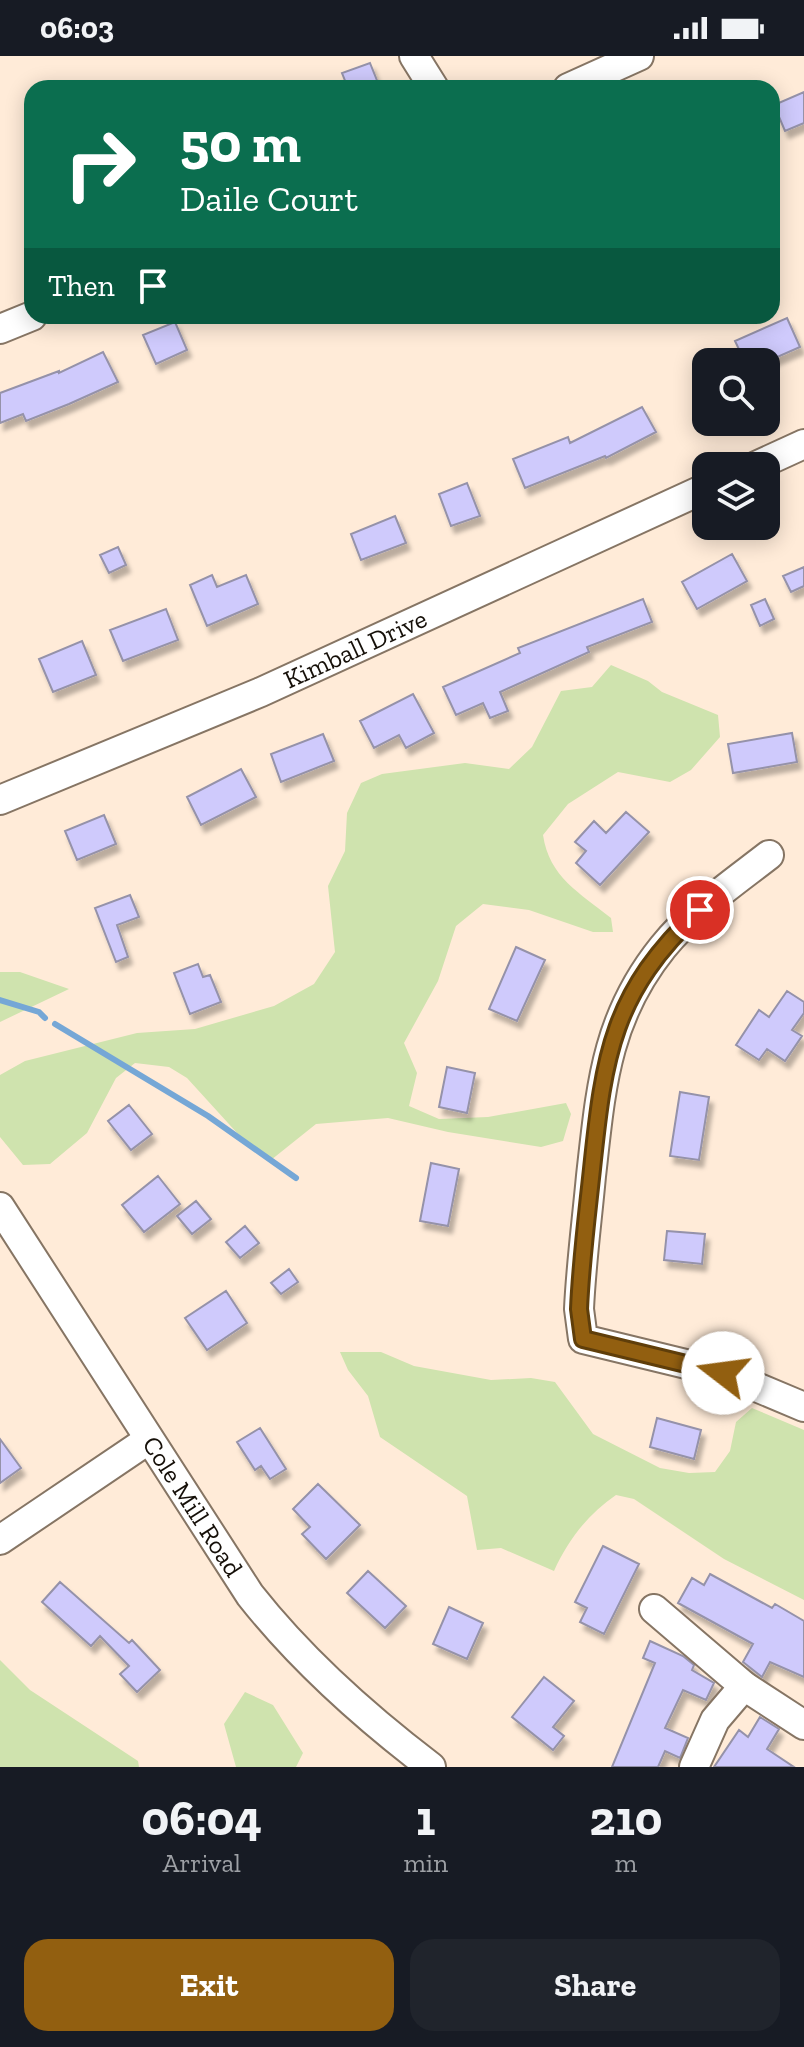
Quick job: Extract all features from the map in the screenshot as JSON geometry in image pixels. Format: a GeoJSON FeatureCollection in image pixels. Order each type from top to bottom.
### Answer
{"type":"FeatureCollection","features":[{"type":"Feature","properties":{"kind":"street"},"geometry":{"type":"LineString","coordinates":[[414,56],[429,80]]}},
{"type":"Feature","properties":{"kind":"street"},"geometry":{"type":"LineString","coordinates":[[586,80],[639,56]]}},
{"type":"Feature","properties":{"kind":"street"},"geometry":{"type":"LineString","coordinates":[[0,329],[24,319]]}},
{"type":"Feature","properties":{"kind":"street"},"geometry":{"type":"LineString","coordinates":[[780,455],[804,444]]}},
{"type":"Feature","properties":{"kind":"street","name":"Kimball Drive"},"geometry":{"type":"LineString","coordinates":[[0,800],[261,692],[692,494]]}},
{"type":"Feature","properties":{"kind":"street"},"geometry":{"type":"LineString","coordinates":[[769,855],[700,910],[664,946],[647,969],[619,1020],[609,1047],[598,1113],[579,1309],[583,1339],[723,1373],[804,1407]]}},
{"type":"Feature","properties":{"kind":"street","name":"Cole Mill Road"},"geometry":{"type":"LineString","coordinates":[[0,1207],[226,1562],[279,1632],[345,1697],[431,1767]]}},
{"type":"Feature","properties":{"kind":"street"},"geometry":{"type":"LineString","coordinates":[[0,1540],[148,1440]]}},
{"type":"Feature","properties":{"kind":"street"},"geometry":{"type":"LineString","coordinates":[[654,1609],[744,1686],[804,1725]]}},
{"type":"Feature","properties":{"kind":"street"},"geometry":{"type":"LineString","coordinates":[[694,1767],[715,1720],[744,1686]]}},
{"type":"Feature","properties":{"kind":"green space"},"geometry":{"type":"Polygon","coordinates":[[[611,665],[648,681],[662,692],[718,715],[720,737],[691,770],[670,782],[618,772],[568,804],[543,835],[546,850],[559,873],[577,892],[611,918],[613,932],[593,932],[529,910],[483,904],[456,926],[438,981],[404,1043],[417,1073],[409,1106],[439,1119],[488,1117],[566,1103],[571,1114],[563,1141],[541,1147],[448,1132],[388,1118],[316,1124],[271,1160],[238,1134],[187,1078],[169,1067],[135,1063],[116,1078],[87,1133],[50,1164],[23,1165],[0,1137],[0,1075],[25,1061],[137,1033],[195,1029],[274,1006],[314,984],[335,952],[328,886],[345,851],[347,813],[361,783],[382,774],[465,763],[509,769],[532,747],[561,691],[592,687],[611,665]]]}},
{"type":"Feature","properties":{"kind":"green space"},"geometry":{"type":"Polygon","coordinates":[[[0,972],[20,972],[69,989],[0,1022],[0,972]]]}},
{"type":"Feature","properties":{"kind":"green space"},"geometry":{"type":"Polygon","coordinates":[[[340,1352],[381,1352],[414,1366],[491,1380],[531,1378],[555,1382],[593,1434],[660,1468],[689,1473],[715,1472],[730,1451],[736,1422],[752,1408],[804,1430],[804,1600],[724,1559],[634,1499],[616,1495],[580,1528],[554,1571],[501,1548],[477,1550],[467,1496],[380,1437],[368,1396],[348,1370],[340,1352]]]}},
{"type":"Feature","properties":{"kind":"green space"},"geometry":{"type":"Polygon","coordinates":[[[0,1660],[30,1690],[138,1761],[139,1767],[0,1767],[0,1660]]]}},
{"type":"Feature","properties":{"kind":"green space"},"geometry":{"type":"Polygon","coordinates":[[[245,1692],[273,1705],[303,1753],[296,1767],[236,1767],[224,1724],[245,1692]]]}},
{"type":"Feature","properties":{"kind":"building"},"geometry":{"type":"Polygon","coordinates":[[[370,63],[377,80],[345,80],[342,73],[370,63]]]}},
{"type":"Feature","properties":{"kind":"building"},"geometry":{"type":"Polygon","coordinates":[[[804,92],[804,123],[785,131],[780,119],[780,102],[804,92]]]}},
{"type":"Feature","properties":{"kind":"building"},"geometry":{"type":"Polygon","coordinates":[[[787,318],[800,347],[780,356],[780,348],[738,348],[735,341],[773,324],[780,324],[787,318]]]}},
{"type":"Feature","properties":{"kind":"building"},"geometry":{"type":"Polygon","coordinates":[[[176,324],[187,350],[156,364],[143,335],[176,324]]]}},
{"type":"Feature","properties":{"kind":"building"},"geometry":{"type":"Polygon","coordinates":[[[103,352],[118,382],[26,421],[23,414],[0,423],[0,393],[59,373],[103,352]]]}},
{"type":"Feature","properties":{"kind":"building"},"geometry":{"type":"Polygon","coordinates":[[[642,407],[656,432],[606,458],[525,488],[513,459],[568,437],[570,443],[642,407]]]}},
{"type":"Feature","properties":{"kind":"building"},"geometry":{"type":"Polygon","coordinates":[[[467,483],[480,516],[451,526],[439,494],[467,483]]]}},
{"type":"Feature","properties":{"kind":"building"},"geometry":{"type":"Polygon","coordinates":[[[395,516],[406,543],[361,560],[351,534],[395,516]]]}},
{"type":"Feature","properties":{"kind":"building"},"geometry":{"type":"Polygon","coordinates":[[[118,547],[126,565],[109,573],[100,555],[118,547]]]}},
{"type":"Feature","properties":{"kind":"building"},"geometry":{"type":"Polygon","coordinates":[[[732,554],[747,581],[697,609],[682,582],[732,554]]]}},
{"type":"Feature","properties":{"kind":"building"},"geometry":{"type":"Polygon","coordinates":[[[804,567],[804,586],[791,592],[783,576],[804,567]]]}},
{"type":"Feature","properties":{"kind":"building"},"geometry":{"type":"Polygon","coordinates":[[[212,575],[217,587],[246,575],[258,604],[207,626],[190,585],[212,575]]]}},
{"type":"Feature","properties":{"kind":"building"},"geometry":{"type":"Polygon","coordinates":[[[643,599],[652,622],[587,647],[589,652],[500,692],[508,711],[490,718],[483,703],[456,715],[443,687],[520,653],[518,648],[643,599]]]}},
{"type":"Feature","properties":{"kind":"building"},"geometry":{"type":"Polygon","coordinates":[[[765,599],[774,619],[760,626],[751,605],[765,599]]]}},
{"type":"Feature","properties":{"kind":"building"},"geometry":{"type":"Polygon","coordinates":[[[166,609],[178,640],[123,661],[110,630],[166,609]]]}},
{"type":"Feature","properties":{"kind":"building"},"geometry":{"type":"Polygon","coordinates":[[[82,641],[96,675],[53,692],[39,659],[82,641]]]}},
{"type":"Feature","properties":{"kind":"building"},"geometry":{"type":"Polygon","coordinates":[[[413,694],[434,733],[406,748],[399,735],[374,748],[360,721],[413,694]]]}},
{"type":"Feature","properties":{"kind":"building"},"geometry":{"type":"Polygon","coordinates":[[[792,733],[797,762],[733,773],[728,744],[792,733]]]}},
{"type":"Feature","properties":{"kind":"building"},"geometry":{"type":"Polygon","coordinates":[[[323,734],[334,761],[281,782],[271,754],[323,734]]]}},
{"type":"Feature","properties":{"kind":"building"},"geometry":{"type":"Polygon","coordinates":[[[241,769],[256,797],[201,825],[187,797],[241,769]]]}},
{"type":"Feature","properties":{"kind":"building"},"geometry":{"type":"Polygon","coordinates":[[[626,812],[649,832],[600,885],[576,863],[586,851],[575,842],[594,821],[606,833],[626,812]]]}},
{"type":"Feature","properties":{"kind":"building"},"geometry":{"type":"Polygon","coordinates":[[[104,815],[116,844],[77,860],[65,831],[104,815]]]}},
{"type":"Feature","properties":{"kind":"building"},"geometry":{"type":"Polygon","coordinates":[[[130,895],[139,917],[117,925],[128,957],[116,962],[95,908],[130,895]]]}},
{"type":"Feature","properties":{"kind":"building"},"geometry":{"type":"Polygon","coordinates":[[[516,947],[545,960],[517,1021],[489,1009],[516,947]]]}},
{"type":"Feature","properties":{"kind":"building"},"geometry":{"type":"Polygon","coordinates":[[[198,964],[203,977],[210,975],[221,1002],[190,1014],[174,973],[198,964]]]}},
{"type":"Feature","properties":{"kind":"building"},"geometry":{"type":"Polygon","coordinates":[[[787,991],[804,1002],[804,1013],[792,1030],[802,1036],[785,1061],[767,1049],[759,1060],[736,1045],[759,1010],[769,1017],[787,991]]]}},
{"type":"Feature","properties":{"kind":"building"},"geometry":{"type":"Polygon","coordinates":[[[447,1067],[475,1073],[467,1113],[439,1107],[447,1067]]]}},
{"type":"Feature","properties":{"kind":"building"},"geometry":{"type":"Polygon","coordinates":[[[680,1092],[709,1097],[699,1160],[670,1156],[680,1092]]]}},
{"type":"Feature","properties":{"kind":"building"},"geometry":{"type":"Polygon","coordinates":[[[129,1105],[152,1134],[131,1150],[108,1121],[129,1105]]]}},
{"type":"Feature","properties":{"kind":"building"},"geometry":{"type":"Polygon","coordinates":[[[431,1163],[459,1169],[448,1226],[420,1221],[431,1163]]]}},
{"type":"Feature","properties":{"kind":"building"},"geometry":{"type":"Polygon","coordinates":[[[158,1176],[180,1204],[144,1232],[122,1205],[158,1176]]]}},
{"type":"Feature","properties":{"kind":"building"},"geometry":{"type":"Polygon","coordinates":[[[196,1201],[211,1219],[192,1234],[177,1216],[196,1201]]]}},
{"type":"Feature","properties":{"kind":"building"},"geometry":{"type":"Polygon","coordinates":[[[245,1226],[259,1243],[240,1258],[226,1242],[245,1226]]]}},
{"type":"Feature","properties":{"kind":"building"},"geometry":{"type":"Polygon","coordinates":[[[667,1231],[705,1234],[702,1264],[664,1260],[667,1231]]]}},
{"type":"Feature","properties":{"kind":"building"},"geometry":{"type":"Polygon","coordinates":[[[289,1269],[298,1282],[281,1294],[271,1283],[289,1269]]]}},
{"type":"Feature","properties":{"kind":"building"},"geometry":{"type":"Polygon","coordinates":[[[226,1291],[247,1323],[207,1350],[185,1318],[226,1291]]]}},
{"type":"Feature","properties":{"kind":"building"},"geometry":{"type":"Polygon","coordinates":[[[657,1418],[701,1430],[694,1459],[650,1447],[657,1418]]]}},
{"type":"Feature","properties":{"kind":"building"},"geometry":{"type":"Polygon","coordinates":[[[260,1428],[286,1469],[270,1479],[261,1466],[255,1470],[237,1442],[260,1428]]]}},
{"type":"Feature","properties":{"kind":"building"},"geometry":{"type":"Polygon","coordinates":[[[0,1439],[21,1468],[0,1483],[0,1439]]]}},
{"type":"Feature","properties":{"kind":"building"},"geometry":{"type":"Polygon","coordinates":[[[318,1484],[360,1525],[326,1559],[302,1534],[310,1527],[293,1509],[318,1484]]]}},
{"type":"Feature","properties":{"kind":"building"},"geometry":{"type":"Polygon","coordinates":[[[603,1546],[639,1564],[604,1634],[580,1622],[587,1608],[575,1602],[603,1546]]]}},
{"type":"Feature","properties":{"kind":"building"},"geometry":{"type":"Polygon","coordinates":[[[368,1571],[406,1606],[385,1628],[347,1593],[368,1571]]]}},
{"type":"Feature","properties":{"kind":"building"},"geometry":{"type":"Polygon","coordinates":[[[710,1574],[772,1608],[775,1604],[804,1621],[804,1677],[770,1662],[762,1677],[743,1662],[753,1644],[678,1603],[692,1578],[704,1585],[710,1574]]]}},
{"type":"Feature","properties":{"kind":"building"},"geometry":{"type":"Polygon","coordinates":[[[60,1582],[129,1643],[132,1640],[160,1670],[137,1692],[120,1674],[129,1666],[100,1636],[91,1646],[42,1602],[60,1582]]]}},
{"type":"Feature","properties":{"kind":"building"},"geometry":{"type":"Polygon","coordinates":[[[449,1607],[483,1623],[467,1659],[433,1644],[449,1607]]]}},
{"type":"Feature","properties":{"kind":"building"},"geometry":{"type":"Polygon","coordinates":[[[650,1641],[683,1656],[694,1665],[692,1670],[714,1683],[706,1700],[683,1690],[665,1728],[688,1738],[680,1758],[665,1751],[658,1767],[612,1767],[655,1663],[643,1658],[650,1641]]]}},
{"type":"Feature","properties":{"kind":"building"},"geometry":{"type":"Polygon","coordinates":[[[544,1677],[574,1701],[553,1727],[564,1736],[553,1750],[512,1717],[544,1677]]]}},
{"type":"Feature","properties":{"kind":"building"},"geometry":{"type":"Polygon","coordinates":[[[760,1717],[779,1729],[767,1749],[794,1767],[714,1767],[739,1730],[748,1737],[760,1717]]]}},
{"type":"Feature","properties":{"kind":"waterway"},"geometry":{"type":"LineString","coordinates":[[0,1000],[39,1012],[45,1018]]}},
{"type":"Feature","properties":{"kind":"waterway"},"geometry":{"type":"LineString","coordinates":[[55,1024],[208,1116],[296,1178]]}},
{"type":"Feature","properties":{"kind":"route"},"geometry":{"type":"LineString","coordinates":[[700,910],[681,927],[647,969],[619,1020],[609,1047],[598,1113],[579,1309],[583,1339],[723,1373]]}}]}
